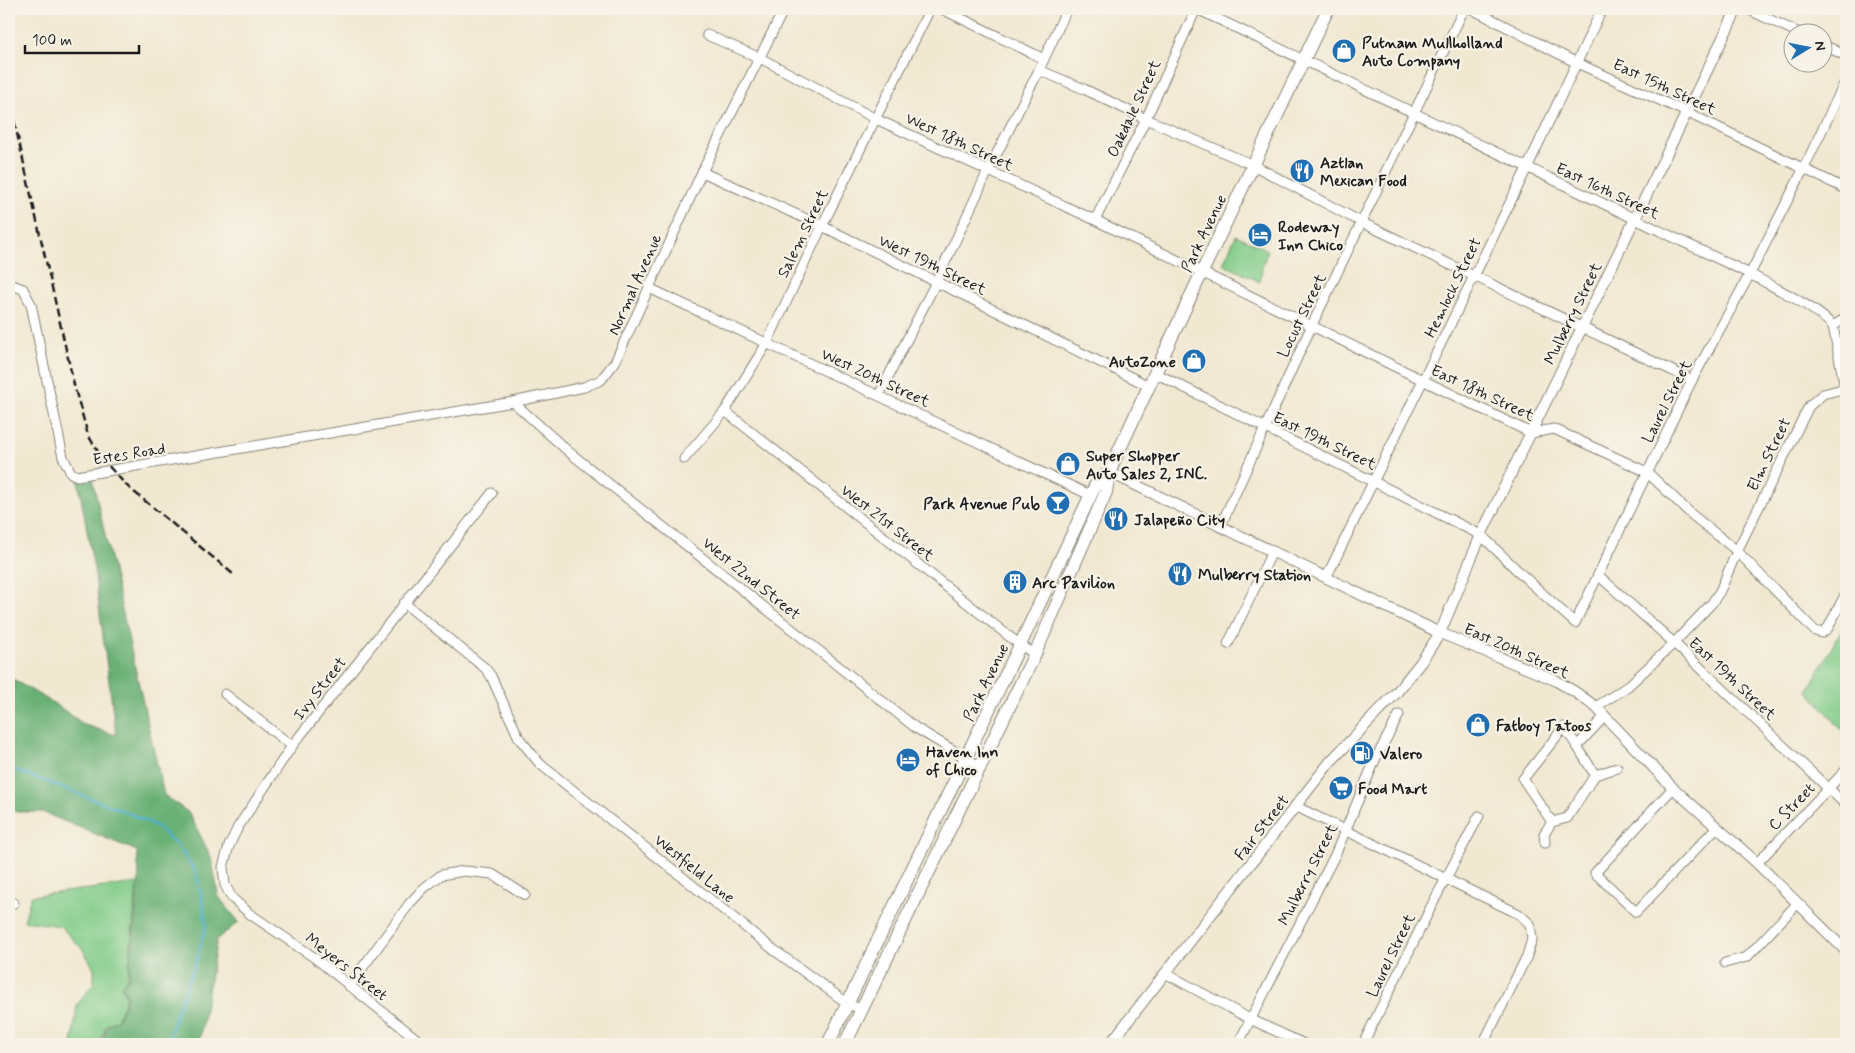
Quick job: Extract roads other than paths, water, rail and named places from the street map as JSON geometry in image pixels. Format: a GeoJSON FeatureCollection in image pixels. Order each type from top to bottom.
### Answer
{"type":"FeatureCollection","features":[{"type":"Feature","properties":{"kind":"main road","name":"Park Avenue"},"geometry":{"type":"LineString","coordinates":[[845,1044],[1035,654],[1106,492],[1109,472],[1328,9]]}},
{"type":"Feature","properties":{"kind":"main road","name":"Park Avenue"},"geometry":{"type":"LineString","coordinates":[[828,1044],[966,759],[1090,495],[1095,486],[1109,472]]}},
{"type":"Feature","properties":{"kind":"street","name":"Normal Avenue"},"geometry":{"type":"LineString","coordinates":[[395,422],[512,402],[584,387],[601,380],[615,362],[702,172],[784,9]]}},
{"type":"Feature","properties":{"kind":"street","name":"Salem Street"},"geometry":{"type":"LineString","coordinates":[[684,459],[725,411],[767,343],[822,226],[930,9]]}},
{"type":"Feature","properties":{"kind":"street"},"geometry":{"type":"LineString","coordinates":[[942,9],[1044,59]]}},
{"type":"Feature","properties":{"kind":"street"},"geometry":{"type":"LineString","coordinates":[[879,395],[936,282],[1067,9]]}},
{"type":"Feature","properties":{"kind":"street","name":"East 16th Street"},"geometry":{"type":"LineString","coordinates":[[1196,9],[1750,274],[1814,310],[1833,326]]}},
{"type":"Feature","properties":{"kind":"street","name":"Oakdale Street"},"geometry":{"type":"LineString","coordinates":[[1095,220],[1146,119],[1196,9]]}},
{"type":"Feature","properties":{"kind":"street","name":"Locust Street"},"geometry":{"type":"LineString","coordinates":[[1220,527],[1312,325],[1363,223],[1464,9]]}},
{"type":"Feature","properties":{"kind":"street","name":"East 15th Street"},"geometry":{"type":"LineString","coordinates":[[1472,9],[1577,63],[1686,112],[1846,189]]}},
{"type":"Feature","properties":{"kind":"street","name":"Hemlock Street"},"geometry":{"type":"LineString","coordinates":[[1326,578],[1422,380],[1475,277],[1602,9]]}},
{"type":"Feature","properties":{"kind":"street","name":"Mulberry Street"},"geometry":{"type":"LineString","coordinates":[[1440,633],[1482,535],[1531,432],[1737,9]]}},
{"type":"Feature","properties":{"kind":"street"},"geometry":{"type":"LineString","coordinates":[[1747,9],[1782,25]]}},
{"type":"Feature","properties":{"kind":"street","name":"West 18th Street"},"geometry":{"type":"LineString","coordinates":[[707,35],[760,58],[876,119],[1095,220],[1202,272]]}},
{"type":"Feature","properties":{"kind":"street"},"geometry":{"type":"LineString","coordinates":[[1832,49],[1846,56]]}},
{"type":"Feature","properties":{"kind":"street"},"geometry":{"type":"LineString","coordinates":[[1039,70],[1253,165],[1363,223],[1692,380]]}},
{"type":"Feature","properties":{"kind":"street","name":"Laurel Street"},"geometry":{"type":"LineString","coordinates":[[1482,535],[1575,623],[1692,380],[1750,274],[1846,80]]}},
{"type":"Feature","properties":{"kind":"street","name":"West 19th Street"},"geometry":{"type":"LineString","coordinates":[[702,172],[822,226],[1149,386]]}},
{"type":"Feature","properties":{"kind":"street","name":"East 18th Street"},"geometry":{"type":"LineString","coordinates":[[1202,272],[1531,432],[1554,430],[1647,472],[1691,514],[1737,551],[1815,631],[1822,632],[1828,628],[1846,593]]}},
{"type":"Feature","properties":{"kind":"street","name":"Estes Road"},"geometry":{"type":"LineString","coordinates":[[9,284],[23,289],[31,304],[63,457],[71,473],[77,476],[395,422]]}},
{"type":"Feature","properties":{"kind":"street","name":"West 20th Street"},"geometry":{"type":"LineString","coordinates":[[649,288],[1090,495]]}},
{"type":"Feature","properties":{"kind":"street"},"geometry":{"type":"LineString","coordinates":[[1846,318],[1833,326],[1846,389]]}},
{"type":"Feature","properties":{"kind":"street","name":"East 19th Street"},"geometry":{"type":"LineString","coordinates":[[1155,373],[1482,535]]}},
{"type":"Feature","properties":{"kind":"street","name":"Elm Street"},"geometry":{"type":"LineString","coordinates":[[1737,551],[1809,406],[1823,394],[1846,389]]}},
{"type":"Feature","properties":{"kind":"street","name":"West 22nd Street"},"geometry":{"type":"LineString","coordinates":[[512,402],[569,452],[916,728],[980,766]]}},
{"type":"Feature","properties":{"kind":"street","name":"West 21st Street"},"geometry":{"type":"LineString","coordinates":[[725,411],[1020,645],[1035,654]]}},
{"type":"Feature","properties":{"kind":"street","name":"East 20th Street"},"geometry":{"type":"LineString","coordinates":[[1109,472],[1440,633],[1555,680],[1596,708],[1673,788],[1757,864],[1846,951]]}},
{"type":"Feature","properties":{"kind":"street","name":"Ivy Street"},"geometry":{"type":"LineString","coordinates":[[250,914],[232,898],[225,885],[223,866],[229,846],[238,827],[292,746],[492,494]]}},
{"type":"Feature","properties":{"kind":"street"},"geometry":{"type":"LineString","coordinates":[[1596,708],[1628,686],[1674,643],[1712,603],[1720,591],[1737,551]]}},
{"type":"Feature","properties":{"kind":"street"},"geometry":{"type":"LineString","coordinates":[[1228,644],[1272,552]]}},
{"type":"Feature","properties":{"kind":"street","name":"East 19th Street"},"geometry":{"type":"LineString","coordinates":[[1598,575],[1674,643],[1846,805]]}},
{"type":"Feature","properties":{"kind":"street","name":"Westfield Lane"},"geometry":{"type":"LineString","coordinates":[[404,603],[485,668],[491,676],[519,738],[540,764],[774,950],[847,1003],[862,1010]]}},
{"type":"Feature","properties":{"kind":"street","name":"Fair Street"},"geometry":{"type":"LineString","coordinates":[[1110,1044],[1330,762],[1397,692],[1421,662],[1440,633]]}},
{"type":"Feature","properties":{"kind":"street"},"geometry":{"type":"LineString","coordinates":[[225,694],[292,746]]}},
{"type":"Feature","properties":{"kind":"street","name":"Mulberry Street"},"geometry":{"type":"LineString","coordinates":[[1238,1044],[1346,831],[1375,760],[1399,715]]}},
{"type":"Feature","properties":{"kind":"street"},"geometry":{"type":"LineString","coordinates":[[1576,746],[1604,716]]}},
{"type":"Feature","properties":{"kind":"street"},"geometry":{"type":"LineString","coordinates":[[1552,822],[1522,779],[1564,728],[1595,775]]}},
{"type":"Feature","properties":{"kind":"street"},"geometry":{"type":"LineString","coordinates":[[1545,843],[1544,834],[1552,822],[1567,818],[1595,775],[1617,768]]}},
{"type":"Feature","properties":{"kind":"street","name":"C Street"},"geometry":{"type":"LineString","coordinates":[[1757,864],[1846,770]]}},
{"type":"Feature","properties":{"kind":"street"},"geometry":{"type":"LineString","coordinates":[[1673,788],[1595,873],[1636,912],[1716,828]]}},
{"type":"Feature","properties":{"kind":"street"},"geometry":{"type":"LineString","coordinates":[[1296,806],[1445,880],[1519,914],[1530,924],[1532,939],[1527,956],[1483,1044]]}},
{"type":"Feature","properties":{"kind":"street","name":"Laurel Street"},"geometry":{"type":"LineString","coordinates":[[1363,1044],[1479,816]]}},
{"type":"Feature","properties":{"kind":"street"},"geometry":{"type":"LineString","coordinates":[[349,986],[410,903],[424,888],[441,876],[464,871],[492,874],[525,895]]}},
{"type":"Feature","properties":{"kind":"street"},"geometry":{"type":"LineString","coordinates":[[1725,963],[1747,957],[1797,904]]}},
{"type":"Feature","properties":{"kind":"street","name":"Meyers Street"},"geometry":{"type":"LineString","coordinates":[[250,914],[289,939],[423,1044]]}},
{"type":"Feature","properties":{"kind":"street"},"geometry":{"type":"LineString","coordinates":[[1166,974],[1250,1019],[1304,1044]]}},
{"type":"Feature","properties":{"kind":"waterway"},"geometry":{"type":"LineString","coordinates":[[9,766],[20,772],[119,809],[156,826],[179,847],[195,871],[202,896],[206,926],[197,959],[177,1011],[168,1044]]}},
{"type":"Feature","properties":{"kind":"railway"},"geometry":{"type":"LineString","coordinates":[[9,98],[75,389],[88,435],[103,460],[127,486],[233,574]]}},
{"type":"Feature","properties":{"kind":"place","name":"Putnam Mullholland Auto Company"},"geometry":{"type":"Point","coordinates":[1344,51]}},
{"type":"Feature","properties":{"kind":"place","name":"Aztlan Mexican Food"},"geometry":{"type":"Point","coordinates":[1302,171]}},
{"type":"Feature","properties":{"kind":"place","name":"Rodeway Inn Chico"},"geometry":{"type":"Point","coordinates":[1260,235]}},
{"type":"Feature","properties":{"kind":"place","name":"AutoZone"},"geometry":{"type":"Point","coordinates":[1194,361]}},
{"type":"Feature","properties":{"kind":"place","name":"Super Shopper Auto Sales 2, INC."},"geometry":{"type":"Point","coordinates":[1068,464]}},
{"type":"Feature","properties":{"kind":"place","name":"Park Avenue Pub"},"geometry":{"type":"Point","coordinates":[1058,503]}},
{"type":"Feature","properties":{"kind":"place","name":"Jalapeño City"},"geometry":{"type":"Point","coordinates":[1116,519]}},
{"type":"Feature","properties":{"kind":"place","name":"Mulberry Station"},"geometry":{"type":"Point","coordinates":[1180,574]}},
{"type":"Feature","properties":{"kind":"place","name":"Arc Pavilion"},"geometry":{"type":"Point","coordinates":[1015,582]}},
{"type":"Feature","properties":{"kind":"place","name":"Fatboy Tatoos"},"geometry":{"type":"Point","coordinates":[1478,725]}},
{"type":"Feature","properties":{"kind":"place","name":"Valero"},"geometry":{"type":"Point","coordinates":[1362,753]}},
{"type":"Feature","properties":{"kind":"place","name":"Haven Inn of Chico"},"geometry":{"type":"Point","coordinates":[908,760]}},
{"type":"Feature","properties":{"kind":"place","name":"Food Mart"},"geometry":{"type":"Point","coordinates":[1341,788]}}]}
